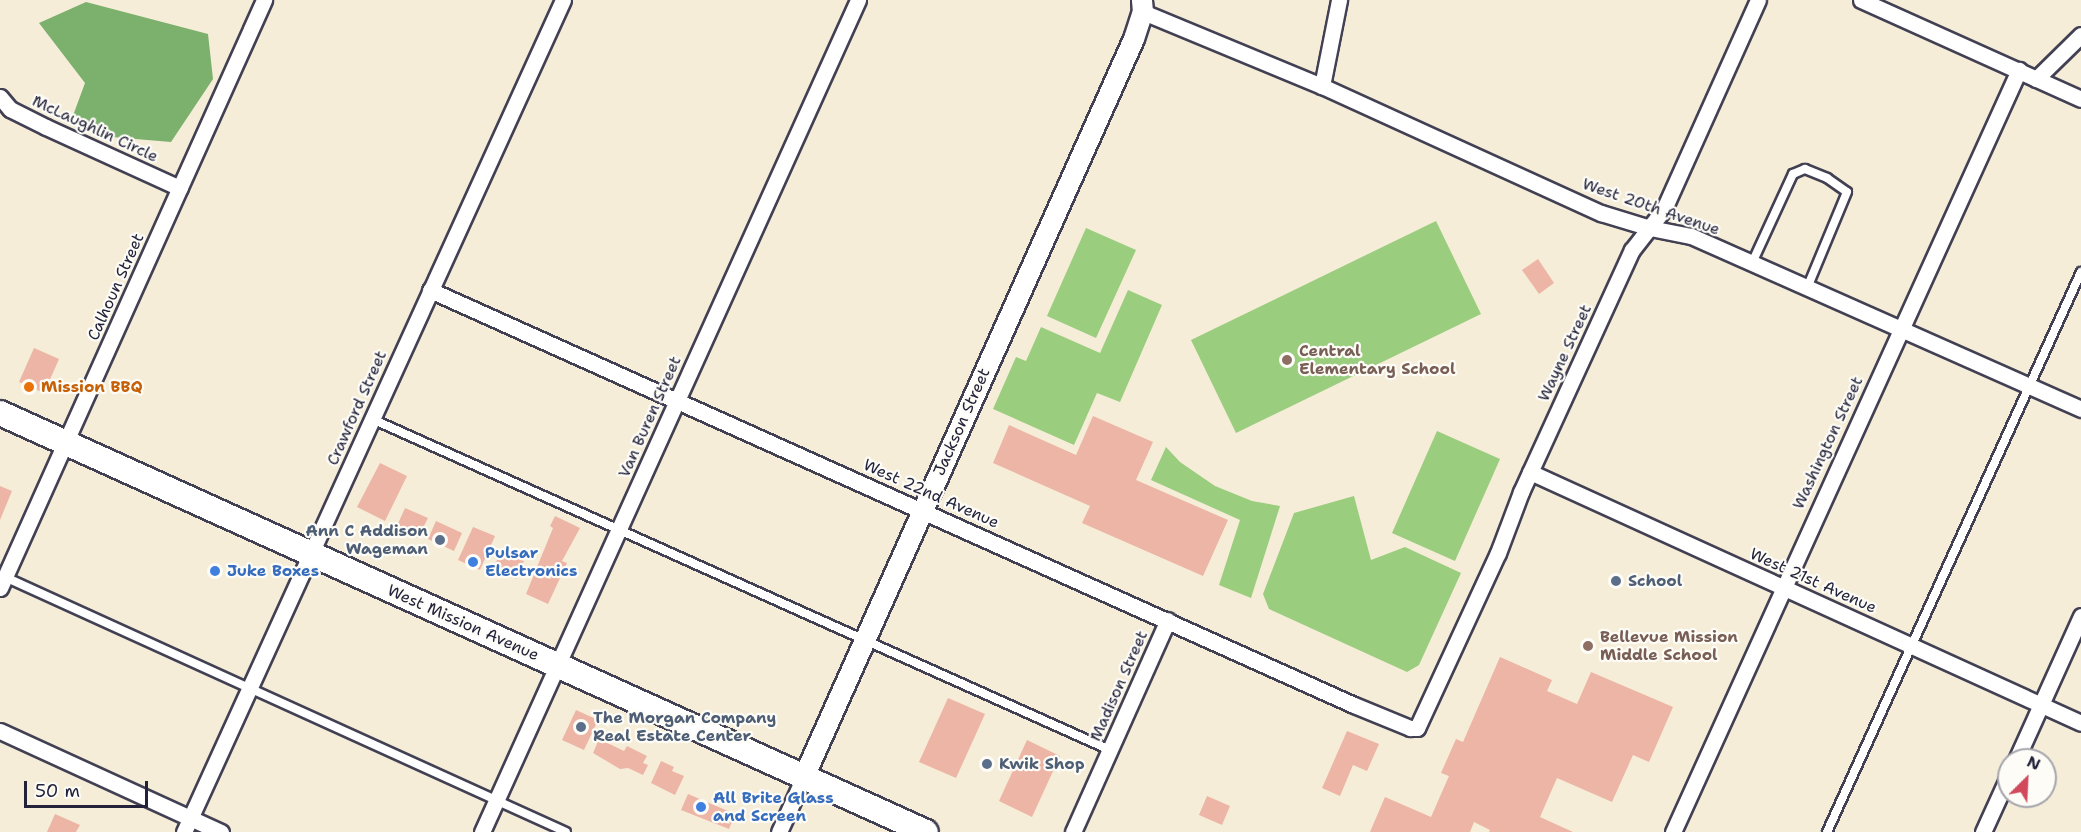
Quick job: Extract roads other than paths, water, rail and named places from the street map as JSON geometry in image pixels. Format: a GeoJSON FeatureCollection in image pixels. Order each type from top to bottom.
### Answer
{"type":"FeatureCollection","features":[{"type":"Feature","properties":{"kind":"main road","name":"West Mission Avenue"},"geometry":{"type":"LineString","coordinates":[[0,413],[926,832]]}},
{"type":"Feature","properties":{"kind":"street","name":"Calhoun Street"},"geometry":{"type":"LineString","coordinates":[[3,582],[67,444],[264,0]]}},
{"type":"Feature","properties":{"kind":"street","name":"Crawford Street"},"geometry":{"type":"LineString","coordinates":[[188,825],[563,0]]}},
{"type":"Feature","properties":{"kind":"street","name":"Van Buren Street"},"geometry":{"type":"LineString","coordinates":[[482,832],[858,0]]}},
{"type":"Feature","properties":{"kind":"street"},"geometry":{"type":"LineString","coordinates":[[1322,86],[1340,0]]}},
{"type":"Feature","properties":{"kind":"street","name":"Wayne Street"},"geometry":{"type":"LineString","coordinates":[[1418,728],[1498,553],[1530,472],[1632,250],[1664,209],[1758,0]]}},
{"type":"Feature","properties":{"kind":"street"},"geometry":{"type":"LineString","coordinates":[[1861,0],[2081,99]]}},
{"type":"Feature","properties":{"kind":"street","name":"West 20th Avenue"},"geometry":{"type":"LineString","coordinates":[[1143,6],[1601,213],[1650,228],[1691,236],[2081,409]]}},
{"type":"Feature","properties":{"kind":"street","name":"Jackson Street"},"geometry":{"type":"LineString","coordinates":[[779,832],[1129,49],[1143,6]]}},
{"type":"Feature","properties":{"kind":"street"},"geometry":{"type":"LineString","coordinates":[[2036,79],[2081,35]]}},
{"type":"Feature","properties":{"kind":"street","name":"Washington Street"},"geometry":{"type":"LineString","coordinates":[[1673,832],[1782,587],[2019,70]]}},
{"type":"Feature","properties":{"kind":"street","name":"McLaughlin Circle"},"geometry":{"type":"LineString","coordinates":[[0,97],[10,109],[180,188]]}},
{"type":"Feature","properties":{"kind":"street","name":"West 22nd Avenue"},"geometry":{"type":"LineString","coordinates":[[430,290],[1403,726],[1418,728]]}},
{"type":"Feature","properties":{"kind":"street","name":"West 21st Avenue"},"geometry":{"type":"LineString","coordinates":[[1530,472],[2081,723]]}},
{"type":"Feature","properties":{"kind":"street"},"geometry":{"type":"LineString","coordinates":[[2021,748],[2081,616]]}},
{"type":"Feature","properties":{"kind":"street","name":"Madison Street"},"geometry":{"type":"LineString","coordinates":[[1073,832],[1168,620]]}},
{"type":"Feature","properties":{"kind":"street"},"geometry":{"type":"LineString","coordinates":[[0,731],[188,825],[220,832]]}},
{"type":"Feature","properties":{"kind":"street"},"geometry":{"type":"LineString","coordinates":[[1983,832],[1997,801]]}},
{"type":"Feature","properties":{"kind":"lane"},"geometry":{"type":"LineString","coordinates":[[1752,263],[1793,174],[1804,169],[1827,178],[1847,192],[1807,288]]}},
{"type":"Feature","properties":{"kind":"lane"},"geometry":{"type":"LineString","coordinates":[[1827,832],[2081,272]]}},
{"type":"Feature","properties":{"kind":"lane"},"geometry":{"type":"LineString","coordinates":[[372,419],[1110,750]]}},
{"type":"Feature","properties":{"kind":"lane"},"geometry":{"type":"LineString","coordinates":[[3,582],[251,687],[566,832]]}},
{"type":"Feature","properties":{"kind":"place","name":"Central Elementary School"},"geometry":{"type":"Point","coordinates":[1287,360]}},
{"type":"Feature","properties":{"kind":"place","name":"Mission BBQ"},"geometry":{"type":"Point","coordinates":[29,387]}},
{"type":"Feature","properties":{"kind":"place","name":"Ann C Addison Wageman"},"geometry":{"type":"Point","coordinates":[440,540]}},
{"type":"Feature","properties":{"kind":"place","name":"Pulsar Electronics"},"geometry":{"type":"Point","coordinates":[473,562]}},
{"type":"Feature","properties":{"kind":"place","name":"Juke Boxes"},"geometry":{"type":"Point","coordinates":[215,571]}},
{"type":"Feature","properties":{"kind":"place","name":"School"},"geometry":{"type":"Point","coordinates":[1616,581]}},
{"type":"Feature","properties":{"kind":"place","name":"Bellevue Mission Middle School"},"geometry":{"type":"Point","coordinates":[1588,646]}},
{"type":"Feature","properties":{"kind":"place","name":"The Morgan Company Real Estate Center"},"geometry":{"type":"Point","coordinates":[581,727]}},
{"type":"Feature","properties":{"kind":"place","name":"Kwik Shop"},"geometry":{"type":"Point","coordinates":[987,764]}},
{"type":"Feature","properties":{"kind":"place","name":"All Brite Glass and Screen"},"geometry":{"type":"Point","coordinates":[701,807]}}]}
